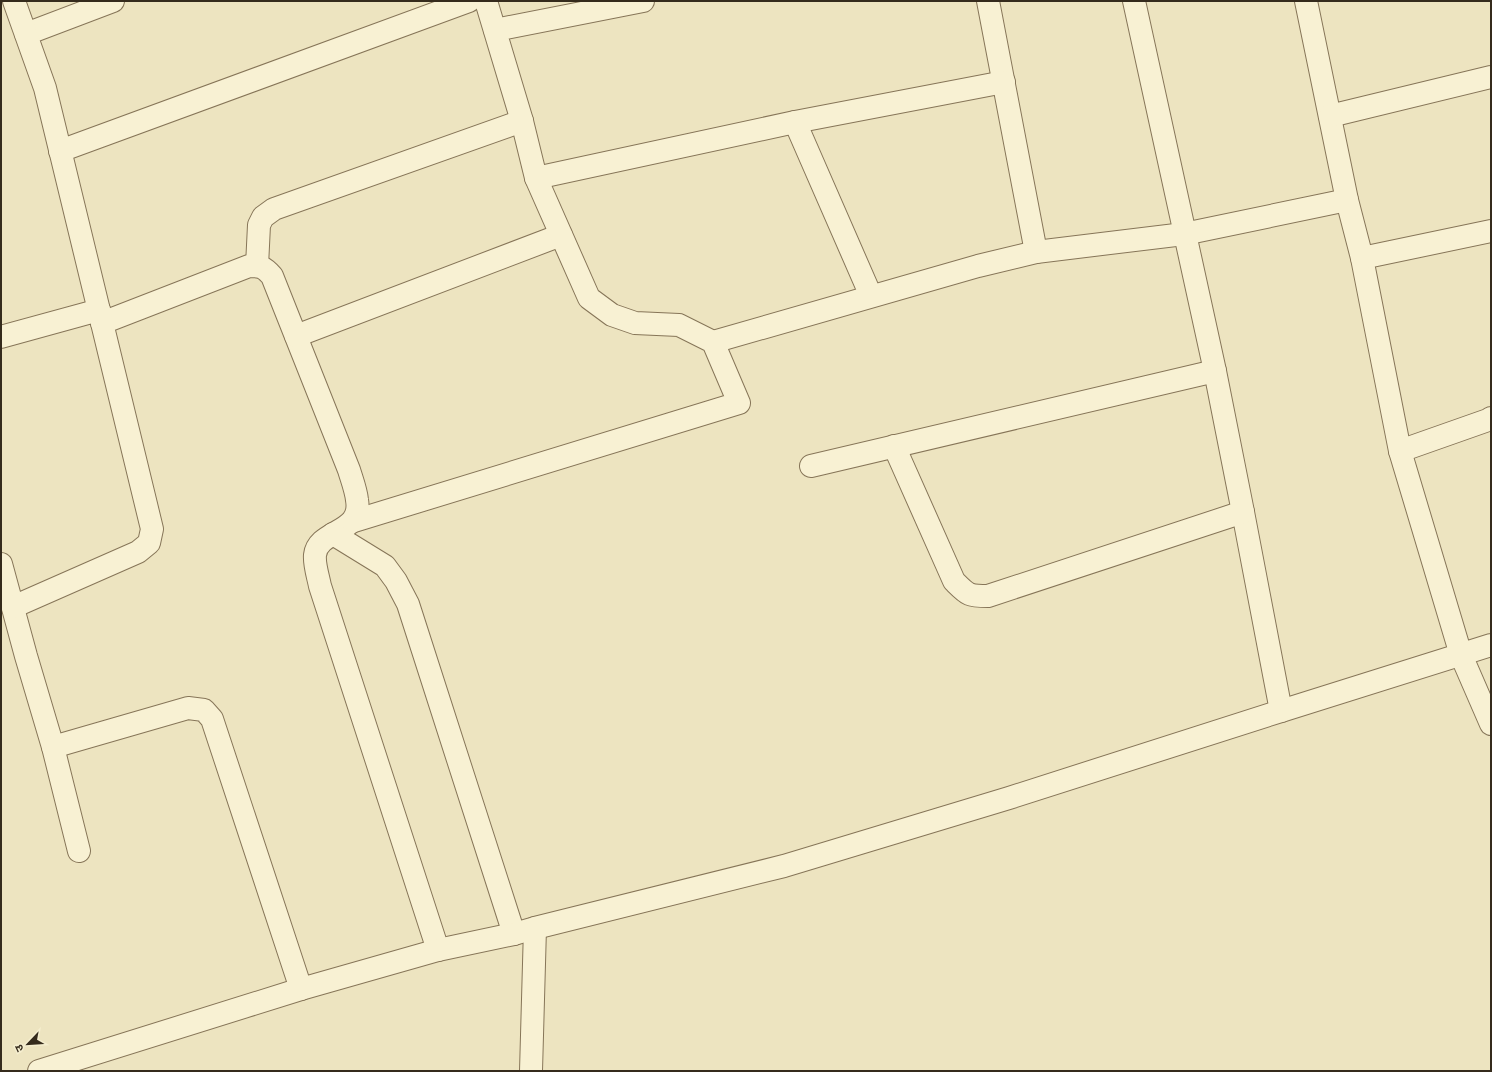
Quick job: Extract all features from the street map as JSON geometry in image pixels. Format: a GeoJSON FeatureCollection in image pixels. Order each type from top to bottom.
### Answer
{"type":"FeatureCollection","features":[{"type":"Feature","properties":{"kind":"street"},"geometry":{"type":"LineString","coordinates":[[13,607],[138,552],[149,543],[152,529],[45,88],[14,1]]}},
{"type":"Feature","properties":{"kind":"street"},"geometry":{"type":"LineString","coordinates":[[26,34],[113,1]]}},
{"type":"Feature","properties":{"kind":"street"},"geometry":{"type":"LineString","coordinates":[[60,151],[469,1]]}},
{"type":"Feature","properties":{"kind":"street"},"geometry":{"type":"LineString","coordinates":[[438,950],[320,586],[315,556],[317,549],[321,542],[354,521],[739,403],[712,342],[679,325],[635,323],[612,315],[589,298],[536,178],[522,121],[486,1]]}},
{"type":"Feature","properties":{"kind":"street"},"geometry":{"type":"LineString","coordinates":[[495,30],[621,3],[643,1]]}},
{"type":"Feature","properties":{"kind":"street"},"geometry":{"type":"LineString","coordinates":[[988,1],[1036,252]]}},
{"type":"Feature","properties":{"kind":"street"},"geometry":{"type":"LineString","coordinates":[[1134,1],[1215,371],[1281,711]]}},
{"type":"Feature","properties":{"kind":"street"},"geometry":{"type":"LineString","coordinates":[[1306,1],[1348,200],[1362,258],[1400,451],[1461,655],[1491,724]]}},
{"type":"Feature","properties":{"kind":"street"},"geometry":{"type":"LineString","coordinates":[[1330,116],[1491,77]]}},
{"type":"Feature","properties":{"kind":"street"},"geometry":{"type":"LineString","coordinates":[[536,178],[795,122],[1004,82]]}},
{"type":"Feature","properties":{"kind":"street"},"geometry":{"type":"LineString","coordinates":[[257,266],[259,225],[263,217],[274,209],[522,121]]}},
{"type":"Feature","properties":{"kind":"street"},"geometry":{"type":"LineString","coordinates":[[795,122],[871,296]]}},
{"type":"Feature","properties":{"kind":"street"},"geometry":{"type":"LineString","coordinates":[[712,342],[978,266],[1036,252],[1184,234],[1348,200]]}},
{"type":"Feature","properties":{"kind":"street"},"geometry":{"type":"LineString","coordinates":[[1362,258],[1491,231]]}},
{"type":"Feature","properties":{"kind":"street"},"geometry":{"type":"LineString","coordinates":[[296,336],[561,235]]}},
{"type":"Feature","properties":{"kind":"street"},"geometry":{"type":"LineString","coordinates":[[1,337],[101,317],[249,266],[264,268],[272,276],[349,470],[358,500],[354,521]]}},
{"type":"Feature","properties":{"kind":"street"},"geometry":{"type":"LineString","coordinates":[[811,466],[1215,371]]}},
{"type":"Feature","properties":{"kind":"street"},"geometry":{"type":"LineString","coordinates":[[1400,451],[1491,418]]}},
{"type":"Feature","properties":{"kind":"street"},"geometry":{"type":"LineString","coordinates":[[894,446],[954,581],[966,594],[973,596],[988,596],[1243,512]]}},
{"type":"Feature","properties":{"kind":"street"},"geometry":{"type":"LineString","coordinates":[[333,534],[385,566],[396,581],[408,604],[514,934]]}},
{"type":"Feature","properties":{"kind":"street"},"geometry":{"type":"LineString","coordinates":[[1,564],[53,748],[79,851]]}},
{"type":"Feature","properties":{"kind":"street"},"geometry":{"type":"LineString","coordinates":[[39,1071],[301,989],[438,950],[514,934],[784,866],[1009,798],[1491,645]]}},
{"type":"Feature","properties":{"kind":"street"},"geometry":{"type":"LineString","coordinates":[[53,748],[188,708],[204,710],[212,719],[301,989]]}},
{"type":"Feature","properties":{"kind":"street"},"geometry":{"type":"LineString","coordinates":[[531,1071],[535,928]]}}]}
